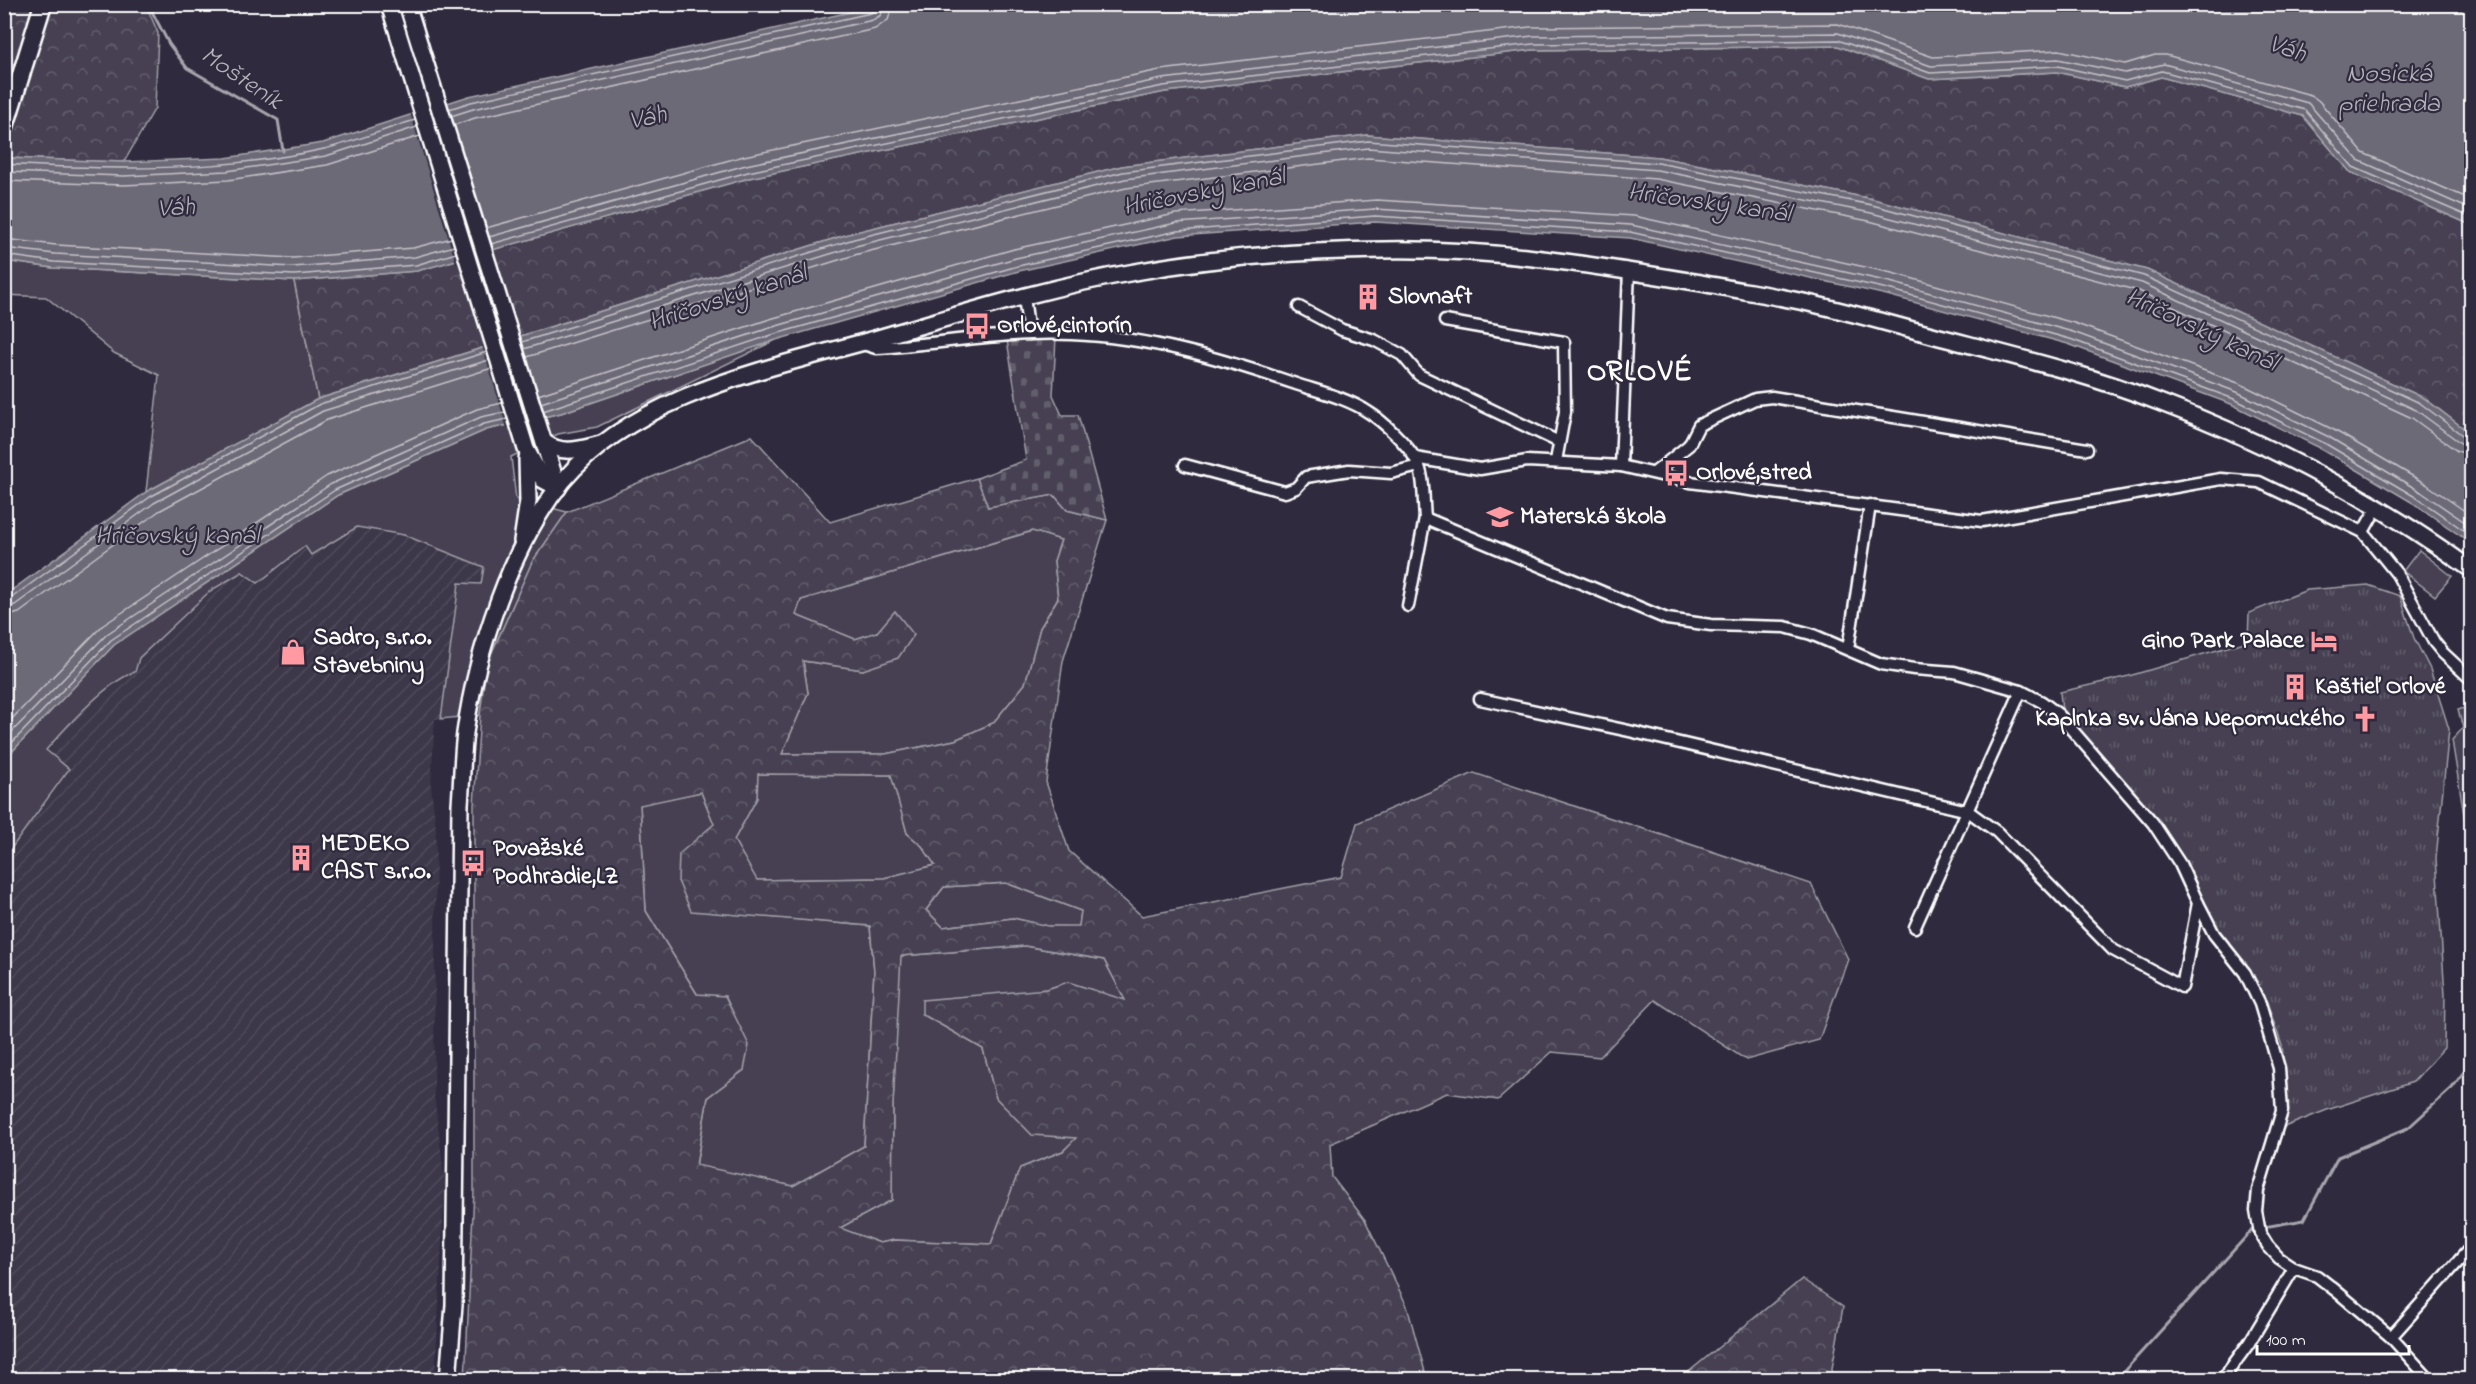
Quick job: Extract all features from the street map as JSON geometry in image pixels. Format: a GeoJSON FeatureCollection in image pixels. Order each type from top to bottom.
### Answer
{"type":"FeatureCollection","features":[{"type":"Feature","properties":{"kind":"highway"},"geometry":{"type":"LineString","coordinates":[[4,130],[43,4]]}},
{"type":"Feature","properties":{"kind":"main road"},"geometry":{"type":"LineString","coordinates":[[408,6],[558,488]]}},
{"type":"Feature","properties":{"kind":"main road"},"geometry":{"type":"LineString","coordinates":[[390,9],[524,443],[543,480],[558,488]]}},
{"type":"Feature","properties":{"kind":"main road"},"geometry":{"type":"LineString","coordinates":[[448,1380],[454,1305],[460,804],[465,733],[486,639],[521,550],[558,488],[577,467],[608,442],[663,405],[697,391],[1024,297],[1081,283],[1187,264],[1258,257],[1383,250],[1542,257],[1629,270],[1797,301],[2025,359],[2122,388],[2254,441],[2304,465],[2378,507],[2472,570]]}},
{"type":"Feature","properties":{"kind":"main road"},"geometry":{"type":"LineString","coordinates":[[543,437],[556,450],[570,451],[608,442]]}},
{"type":"Feature","properties":{"kind":"main road"},"geometry":{"type":"LineString","coordinates":[[521,550],[528,501],[524,443]]}},
{"type":"Feature","properties":{"kind":"street"},"geometry":{"type":"LineString","coordinates":[[1621,466],[1629,270]]}},
{"type":"Feature","properties":{"kind":"street"},"geometry":{"type":"LineString","coordinates":[[1024,297],[1029,334]]}},
{"type":"Feature","properties":{"kind":"street"},"geometry":{"type":"LineString","coordinates":[[1299,307],[1342,330],[1383,345],[1402,355],[1419,375],[1559,442]]}},
{"type":"Feature","properties":{"kind":"street"},"geometry":{"type":"LineString","coordinates":[[1445,321],[1564,342],[1565,412],[1556,461]]}},
{"type":"Feature","properties":{"kind":"street"},"geometry":{"type":"LineString","coordinates":[[860,343],[876,348],[1029,334],[1109,336],[1165,344],[1236,363],[1346,401],[1369,412],[1391,431],[1417,462],[1425,518],[1408,606]]}},
{"type":"Feature","properties":{"kind":"street"},"geometry":{"type":"LineString","coordinates":[[1654,474],[1689,445],[1699,425],[1755,399],[1772,397],[2087,449]]}},
{"type":"Feature","properties":{"kind":"street"},"geometry":{"type":"LineString","coordinates":[[1185,465],[1285,492],[1296,488],[1306,477],[1349,470],[1391,473],[1417,462],[1480,469],[1527,461],[1556,461],[1621,466],[1690,482],[1982,521],[2221,479],[2259,482],[2363,532],[2397,574],[2434,642],[2472,680]]}},
{"type":"Feature","properties":{"kind":"street"},"geometry":{"type":"LineString","coordinates":[[1848,649],[1870,506]]}},
{"type":"Feature","properties":{"kind":"street"},"geometry":{"type":"LineString","coordinates":[[2363,532],[2378,507]]}},
{"type":"Feature","properties":{"kind":"street"},"geometry":{"type":"LineString","coordinates":[[1425,518],[1667,619],[1711,625],[1785,627],[1812,634],[1881,663],[1914,669],[1954,672],[2021,691],[2042,702],[2059,715],[2153,823],[2180,864],[2214,934],[2245,973],[2260,1004],[2279,1068],[2282,1111],[2258,1190],[2256,1211],[2259,1229],[2268,1246],[2279,1258],[2294,1268],[2317,1276],[2391,1337],[2430,1380]]}},
{"type":"Feature","properties":{"kind":"street"},"geometry":{"type":"LineString","coordinates":[[1915,927],[2021,691]]}},
{"type":"Feature","properties":{"kind":"street"},"geometry":{"type":"LineString","coordinates":[[1480,699],[1629,730],[1968,811],[1997,832],[2114,950],[2182,987],[2198,903]]}},
{"type":"Feature","properties":{"kind":"street"},"geometry":{"type":"LineString","coordinates":[[2391,1337],[2472,1246]]}},
{"type":"Feature","properties":{"kind":"street"},"geometry":{"type":"LineString","coordinates":[[2222,1380],[2249,1343],[2294,1268]]}},
{"type":"Feature","properties":{"kind":"shaded area"},"geometry":{"type":"Polygon","coordinates":[[[357,527],[404,535],[484,566],[482,584],[459,583],[441,719],[435,719],[431,786],[436,829],[434,1093],[445,1183],[435,1379],[5,1380],[5,857],[69,770],[46,751],[77,717],[122,676],[135,672],[139,658],[210,591],[242,571],[258,583],[305,546],[312,555],[357,527]]]}},
{"type":"Feature","properties":{"kind":"green space"},"geometry":{"type":"Polygon","coordinates":[[[5,5],[146,5],[158,33],[155,108],[124,162],[5,158],[5,5]]]}},
{"type":"Feature","properties":{"kind":"green space"},"geometry":{"type":"Polygon","coordinates":[[[1838,46],[1929,79],[2057,72],[2125,87],[2161,77],[2303,116],[2350,172],[2471,225],[2471,434],[2424,398],[2147,270],[1873,199],[1659,157],[1367,135],[1122,166],[852,233],[318,399],[294,281],[417,271],[749,178],[1165,92],[1533,50],[1838,46]]]}},
{"type":"Feature","properties":{"kind":"green space"},"geometry":{"type":"Polygon","coordinates":[[[5,261],[53,268],[294,281],[318,399],[146,492],[159,375],[114,353],[46,297],[5,295],[5,261]]]}},
{"type":"Feature","properties":{"kind":"green space"},"geometry":{"type":"Polygon","coordinates":[[[1056,337],[1053,395],[1062,415],[1078,415],[1107,520],[1067,510],[1054,495],[988,507],[977,478],[1026,460],[1007,340],[1056,337]]]}},
{"type":"Feature","properties":{"kind":"green space"},"geometry":{"type":"Polygon","coordinates":[[[776,340],[597,427],[558,434],[511,457],[516,499],[567,512],[532,562],[486,666],[480,715],[441,719],[459,583],[481,584],[484,567],[404,535],[357,527],[311,555],[305,546],[258,583],[242,572],[210,591],[139,658],[135,672],[124,677],[100,695],[64,729],[46,750],[69,769],[5,857],[5,759],[114,645],[338,495],[486,430],[561,413],[776,340]]]}},
{"type":"Feature","properties":{"kind":"green space"},"geometry":{"type":"Polygon","coordinates":[[[752,436],[830,522],[977,478],[988,507],[1054,495],[1067,510],[1107,520],[1063,661],[1046,782],[1069,851],[1142,916],[1341,877],[1357,823],[1474,773],[1811,884],[1848,959],[1819,1040],[1746,1060],[1655,1000],[1600,1057],[1552,1052],[1498,1100],[1447,1093],[1330,1144],[1332,1177],[1365,1220],[1407,1306],[1427,1379],[465,1380],[474,1191],[474,805],[480,715],[486,666],[532,562],[567,512],[752,436]],[[1032,531],[801,600],[796,615],[855,639],[877,632],[895,611],[914,635],[898,658],[863,670],[803,661],[808,693],[782,754],[885,754],[955,740],[993,723],[1025,684],[1040,628],[1058,598],[1054,561],[1061,540],[1032,531]],[[758,774],[757,798],[734,840],[757,880],[884,878],[935,865],[922,846],[907,833],[891,775],[758,774]],[[701,792],[640,805],[646,911],[697,994],[725,996],[749,1045],[744,1070],[708,1097],[696,1165],[793,1186],[864,1146],[874,971],[870,926],[691,911],[678,881],[679,854],[714,824],[701,792]],[[1006,883],[944,887],[926,910],[943,927],[1013,918],[1048,926],[1079,926],[1081,911],[1006,883]],[[1025,946],[901,956],[893,1105],[892,1200],[840,1228],[880,1243],[894,1240],[991,1244],[1020,1168],[1063,1151],[1076,1138],[1032,1135],[996,1098],[983,1049],[922,1014],[922,1000],[1047,989],[1068,982],[1125,1000],[1104,960],[1025,946]]]}},
{"type":"Feature","properties":{"kind":"green space"},"geometry":{"type":"Polygon","coordinates":[[[1033,531],[1061,540],[1054,561],[1058,598],[1040,628],[1025,684],[993,723],[955,740],[885,754],[782,754],[808,693],[803,661],[863,670],[877,632],[855,639],[795,615],[801,600],[1033,531]]]}},
{"type":"Feature","properties":{"kind":"green space"},"geometry":{"type":"Polygon","coordinates":[[[2419,550],[2452,576],[2435,596],[2403,571],[2419,550]]]}},
{"type":"Feature","properties":{"kind":"green space"},"geometry":{"type":"Polygon","coordinates":[[[2368,585],[2400,596],[2414,638],[2430,669],[2449,729],[2436,858],[2445,995],[2444,1048],[2413,1082],[2327,1110],[2284,1127],[2287,1095],[2282,1046],[2265,996],[2216,929],[2195,880],[2157,819],[2062,711],[2060,692],[2129,676],[2248,641],[2249,613],[2307,590],[2368,585]]]}},
{"type":"Feature","properties":{"kind":"green space"},"geometry":{"type":"Polygon","coordinates":[[[2472,706],[2471,859],[2452,740],[2463,728],[2458,710],[2472,706]]]}},
{"type":"Feature","properties":{"kind":"green space"},"geometry":{"type":"Polygon","coordinates":[[[757,774],[892,775],[907,833],[922,846],[936,865],[884,878],[756,880],[734,840],[757,798],[757,774]]]}},
{"type":"Feature","properties":{"kind":"green space"},"geometry":{"type":"Polygon","coordinates":[[[701,792],[714,824],[691,910],[870,926],[874,971],[864,1146],[793,1186],[696,1166],[708,1097],[744,1070],[646,911],[640,804],[701,792]]]}},
{"type":"Feature","properties":{"kind":"green space"},"geometry":{"type":"Polygon","coordinates":[[[1006,883],[1081,911],[1079,927],[1048,926],[1013,918],[943,927],[926,910],[944,887],[1006,883]]]}},
{"type":"Feature","properties":{"kind":"green space"},"geometry":{"type":"Polygon","coordinates":[[[1025,946],[1104,960],[1126,1001],[1068,982],[1047,989],[922,1014],[983,1049],[996,1098],[1077,1138],[1063,1151],[1020,1168],[991,1244],[894,1240],[880,1243],[839,1228],[892,1200],[893,1105],[900,956],[1025,946]]]}},
{"type":"Feature","properties":{"kind":"green space"},"geometry":{"type":"Polygon","coordinates":[[[1802,1279],[1843,1307],[1831,1374],[1828,1379],[1680,1379],[1802,1279]]]}},
{"type":"Feature","properties":{"kind":"water","name":"Nosická priehrada"},"geometry":{"type":"Polygon","coordinates":[[[2449,4],[2471,16],[2471,225],[2350,172],[2303,116],[2161,77],[2125,87],[2057,72],[1929,79],[1838,46],[1533,50],[1165,92],[749,178],[417,271],[294,281],[53,268],[5,261],[5,158],[124,162],[225,158],[323,143],[469,96],[882,5],[2449,4]]]}},
{"type":"Feature","properties":{"kind":"water","name":"Hričovský kanál"},"geometry":{"type":"Polygon","coordinates":[[[1367,135],[1659,157],[1873,199],[2147,270],[2424,398],[2471,434],[2471,543],[2413,503],[2322,449],[2231,404],[2068,344],[1887,295],[1630,238],[1375,222],[1178,236],[1019,271],[776,340],[561,413],[486,430],[338,495],[114,645],[5,759],[4,596],[146,492],[318,399],[852,233],[1122,166],[1367,135]]]}},
{"type":"Feature","properties":{"kind":"pier"},"geometry":{"type":"Polygon","coordinates":[[[427,107],[474,258],[456,263],[410,112],[427,107]]]}},
{"type":"Feature","properties":{"kind":"pier"},"geometry":{"type":"Polygon","coordinates":[[[499,339],[525,424],[507,428],[482,345],[499,339]]]}},
{"type":"Feature","properties":{"kind":"waterway","name":"Mošteník"},"geometry":{"type":"LineString","coordinates":[[148,4],[169,44],[187,68],[278,120],[283,151]]}},
{"type":"Feature","properties":{"kind":"waterway"},"geometry":{"type":"LineString","coordinates":[[2116,1380],[2253,1229],[2304,1220],[2338,1157],[2408,1128],[2452,1088],[2472,1061]]}},
{"type":"Feature","properties":{"kind":"place","name":"Slovnaft"},"geometry":{"type":"Point","coordinates":[1368,297]}},
{"type":"Feature","properties":{"kind":"place","name":"Orlové,cintorín"},"geometry":{"type":"Point","coordinates":[977,326]}},
{"type":"Feature","properties":{"kind":"place","name":"Orlové,stred"},"geometry":{"type":"Point","coordinates":[1676,473]}},
{"type":"Feature","properties":{"kind":"place","name":"Materská škola"},"geometry":{"type":"Point","coordinates":[1500,517]}},
{"type":"Feature","properties":{"kind":"place","name":"Gino Park Palace"},"geometry":{"type":"Point","coordinates":[2324,641]}},
{"type":"Feature","properties":{"kind":"place","name":"Sadro, s.r.o. Stavebniny"},"geometry":{"type":"Point","coordinates":[293,652]}},
{"type":"Feature","properties":{"kind":"place","name":"Kaštieľ Orlové"},"geometry":{"type":"Point","coordinates":[2295,687]}},
{"type":"Feature","properties":{"kind":"place","name":"Kaplnka sv. Jána Nepomuckého"},"geometry":{"type":"Point","coordinates":[2365,719]}},
{"type":"Feature","properties":{"kind":"place","name":"MEDEKO CAST s.r.o."},"geometry":{"type":"Point","coordinates":[301,858]}},
{"type":"Feature","properties":{"kind":"place","name":"Považské Podhradie,LZ"},"geometry":{"type":"Point","coordinates":[473,863]}},
{"type":"Feature","properties":{"kind":"district","name":"ORLOVÉ"},"geometry":{"type":"Point","coordinates":[1640,373]}},
{"type":"Feature","properties":{"kind":"water label","name":"Váh"},"geometry":{"type":"Point","coordinates":[2287,50]}},
{"type":"Feature","properties":{"kind":"water label","name":"Váh"},"geometry":{"type":"Point","coordinates":[648,119]}},
{"type":"Feature","properties":{"kind":"water label","name":"Váh"},"geometry":{"type":"Point","coordinates":[176,209]}}]}
